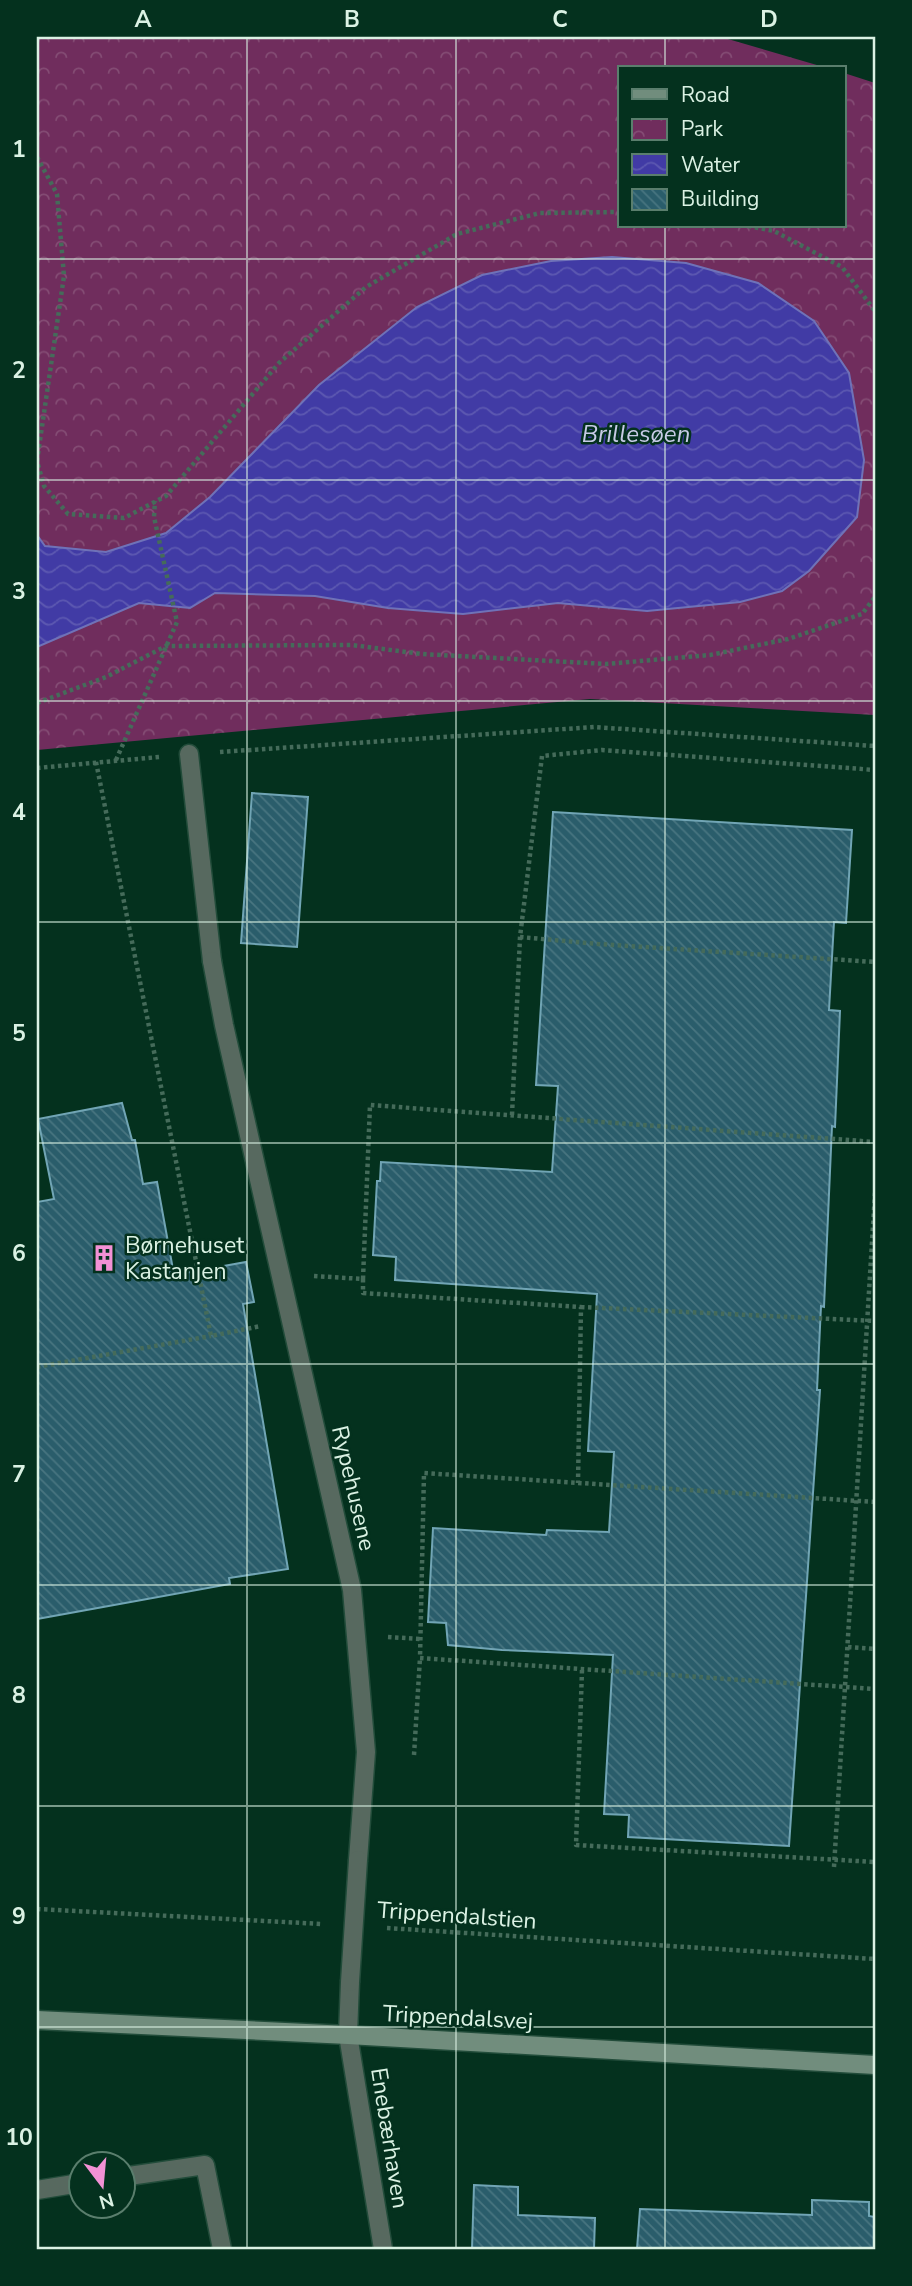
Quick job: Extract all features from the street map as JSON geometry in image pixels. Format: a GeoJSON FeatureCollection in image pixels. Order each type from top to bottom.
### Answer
{"type":"FeatureCollection","features":[{"type":"Feature","properties":{"kind":"street","name":"Rypehusene"},"geometry":{"type":"LineString","coordinates":[[189,754],[212,961],[224,1025],[352,1590],[366,1752],[348,2035]]}},
{"type":"Feature","properties":{"kind":"street","name":"Trippendalsvej"},"geometry":{"type":"LineString","coordinates":[[37,2020],[875,2066]]}},
{"type":"Feature","properties":{"kind":"street","name":"Enebærhaven"},"geometry":{"type":"LineString","coordinates":[[348,2035],[383,2249]]}},
{"type":"Feature","properties":{"kind":"street"},"geometry":{"type":"LineString","coordinates":[[136,2175],[205,2165],[222,2249]]}},
{"type":"Feature","properties":{"kind":"street"},"geometry":{"type":"LineString","coordinates":[[37,2190],[66,2185]]}},
{"type":"Feature","properties":{"kind":"path"},"geometry":{"type":"LineString","coordinates":[[37,157],[57,194],[64,276],[37,461],[44,486],[68,514],[124,517],[166,496],[279,363],[366,287],[457,234],[540,213],[618,212]]}},
{"type":"Feature","properties":{"kind":"path"},"geometry":{"type":"LineString","coordinates":[[758,228],[774,231],[842,267],[875,311]]}},
{"type":"Feature","properties":{"kind":"path"},"geometry":{"type":"LineString","coordinates":[[116,761],[177,622],[154,517],[155,500]]}},
{"type":"Feature","properties":{"kind":"path"},"geometry":{"type":"LineString","coordinates":[[37,703],[106,677],[166,646],[352,645],[422,654],[606,664],[710,654],[788,639],[862,614],[875,597]]}},
{"type":"Feature","properties":{"kind":"path"},"geometry":{"type":"LineString","coordinates":[[37,768],[189,754],[594,727],[875,746]]}},
{"type":"Feature","properties":{"kind":"path"},"geometry":{"type":"LineString","coordinates":[[512,1115],[520,937],[542,756],[602,750],[875,770]]}},
{"type":"Feature","properties":{"kind":"path"},"geometry":{"type":"LineString","coordinates":[[96,762],[211,1336]]}},
{"type":"Feature","properties":{"kind":"path"},"geometry":{"type":"LineString","coordinates":[[520,937],[875,962]]}},
{"type":"Feature","properties":{"kind":"path"},"geometry":{"type":"LineString","coordinates":[[875,1142],[370,1105],[363,1279],[363,1293],[875,1321]]}},
{"type":"Feature","properties":{"kind":"path"},"geometry":{"type":"LineString","coordinates":[[835,1867],[875,1193]]}},
{"type":"Feature","properties":{"kind":"path"},"geometry":{"type":"LineString","coordinates":[[281,1274],[363,1279]]}},
{"type":"Feature","properties":{"kind":"path"},"geometry":{"type":"LineString","coordinates":[[578,1483],[581,1307]]}},
{"type":"Feature","properties":{"kind":"path"},"geometry":{"type":"LineString","coordinates":[[37,1367],[291,1320]]}},
{"type":"Feature","properties":{"kind":"path"},"geometry":{"type":"LineString","coordinates":[[414,1755],[420,1658],[424,1473],[875,1502]]}},
{"type":"Feature","properties":{"kind":"path"},"geometry":{"type":"LineString","coordinates":[[848,1647],[875,1649]]}},
{"type":"Feature","properties":{"kind":"path"},"geometry":{"type":"LineString","coordinates":[[420,1658],[875,1689]]}},
{"type":"Feature","properties":{"kind":"path"},"geometry":{"type":"LineString","coordinates":[[582,1670],[576,1845],[875,1862]]}},
{"type":"Feature","properties":{"kind":"path"},"geometry":{"type":"LineString","coordinates":[[37,1909],[332,1925]]}},
{"type":"Feature","properties":{"kind":"path","name":"Trippendalstien"},"geometry":{"type":"LineString","coordinates":[[374,1927],[875,1959]]}},
{"type":"Feature","properties":{"kind":"green space"},"geometry":{"type":"Polygon","coordinates":[[[37,37],[721,37],[820,66],[618,66],[618,228],[846,228],[846,74],[875,83],[875,715],[590,699],[37,750],[37,37]]]}},
{"type":"Feature","properties":{"kind":"water","name":"Brillesøen"},"geometry":{"type":"Polygon","coordinates":[[[612,257],[686,263],[758,283],[814,321],[849,373],[864,460],[857,517],[809,571],[782,591],[740,602],[647,611],[558,603],[463,614],[388,608],[315,596],[215,593],[190,608],[139,603],[37,647],[37,535],[45,546],[106,552],[166,533],[210,497],[319,385],[417,307],[482,275],[551,261],[612,257]]]}},
{"type":"Feature","properties":{"kind":"building"},"geometry":{"type":"Polygon","coordinates":[[[252,793],[308,797],[297,947],[241,943],[252,793]]]}},
{"type":"Feature","properties":{"kind":"building"},"geometry":{"type":"Polygon","coordinates":[[[553,812],[852,830],[846,923],[834,922],[829,1010],[840,1011],[835,1127],[832,1126],[824,1307],[821,1306],[817,1390],[820,1390],[789,1846],[628,1837],[629,1815],[604,1814],[613,1655],[448,1645],[446,1623],[428,1622],[433,1528],[546,1535],[547,1530],[609,1532],[614,1452],[588,1451],[597,1294],[395,1280],[396,1257],[373,1255],[377,1181],[380,1181],[381,1162],[552,1172],[558,1086],[536,1085],[553,812]]]}},
{"type":"Feature","properties":{"kind":"building"},"geometry":{"type":"Polygon","coordinates":[[[122,1103],[132,1140],[135,1140],[143,1184],[157,1182],[174,1275],[246,1262],[254,1302],[243,1304],[288,1569],[229,1578],[230,1584],[37,1619],[37,1202],[54,1199],[38,1119],[122,1103]]]}},
{"type":"Feature","properties":{"kind":"building"},"geometry":{"type":"Polygon","coordinates":[[[474,2185],[518,2187],[518,2215],[595,2218],[594,2249],[472,2249],[474,2185]]]}},
{"type":"Feature","properties":{"kind":"building"},"geometry":{"type":"Polygon","coordinates":[[[812,2200],[869,2202],[869,2216],[875,2217],[875,2249],[637,2249],[640,2209],[812,2215],[812,2200]]]}},
{"type":"Feature","properties":{"kind":"place","name":"Børnehuset Kastanjen"},"geometry":{"type":"Point","coordinates":[104,1258]}}]}
